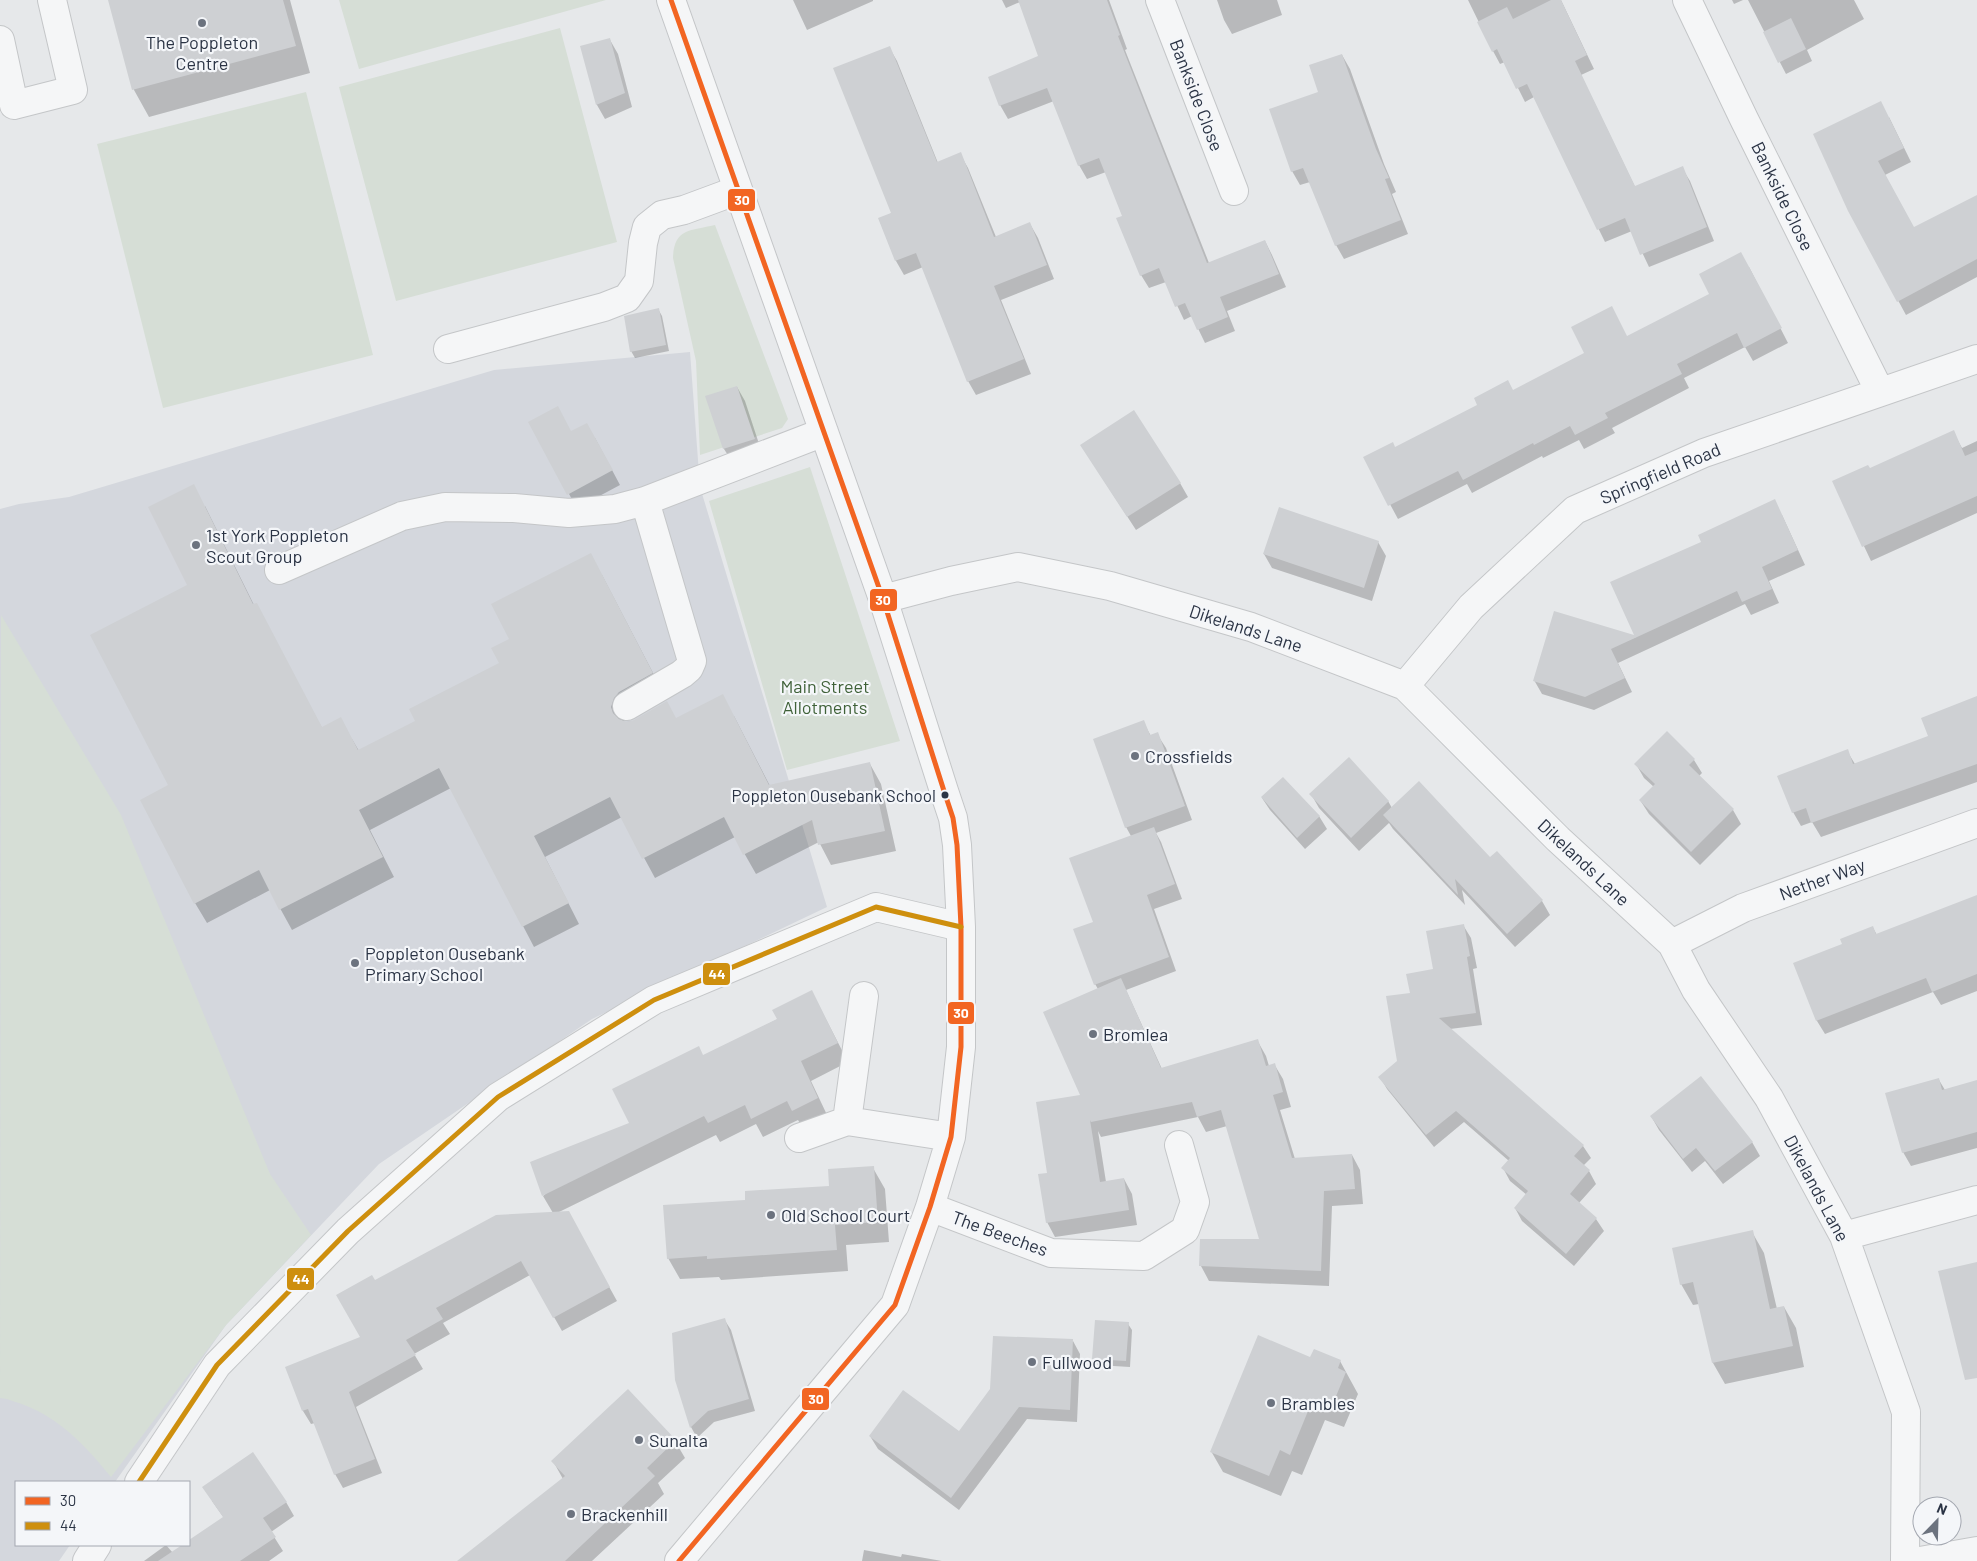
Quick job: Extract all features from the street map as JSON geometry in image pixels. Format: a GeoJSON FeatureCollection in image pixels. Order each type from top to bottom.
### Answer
{"type":"FeatureCollection","features":[{"type":"Feature","properties":{"kind":"street"},"geometry":{"type":"LineString","coordinates":[[0,40],[14,105],[73,90],[52,0]]}},
{"type":"Feature","properties":{"kind":"street"},"geometry":{"type":"LineString","coordinates":[[670,0],[883,599],[953,818],[957,845],[961,927],[961,1047],[951,1137],[930,1207],[895,1305],[678,1561]]}},
{"type":"Feature","properties":{"kind":"street","name":"Bankside Close"},"geometry":{"type":"LineString","coordinates":[[1160,0],[1234,191]]}},
{"type":"Feature","properties":{"kind":"street","name":"Bankside Close"},"geometry":{"type":"LineString","coordinates":[[1688,0],[1744,119],[1880,392]]}},
{"type":"Feature","properties":{"kind":"street"},"geometry":{"type":"LineString","coordinates":[[448,349],[604,307],[627,298],[639,281],[643,243],[647,227],[662,215],[684,210],[738,190]]}},
{"type":"Feature","properties":{"kind":"street","name":"Springfield Road"},"geometry":{"type":"LineString","coordinates":[[1405,686],[1471,606],[1575,510],[1704,453],[1977,359]]}},
{"type":"Feature","properties":{"kind":"street"},"geometry":{"type":"LineString","coordinates":[[279,570],[402,516],[445,507],[514,508],[569,514],[614,510],[645,502],[824,432]]}},
{"type":"Feature","properties":{"kind":"street"},"geometry":{"type":"LineString","coordinates":[[627,706],[682,674],[689,668],[692,661],[645,502]]}},
{"type":"Feature","properties":{"kind":"street","name":"Dikelands Lane"},"geometry":{"type":"LineString","coordinates":[[883,599],[951,581],[1018,567],[1110,586],[1251,627],[1405,686],[1558,839],[1672,944],[1696,990],[1769,1098],[1844,1236],[1906,1412],[1905,1561]]}},
{"type":"Feature","properties":{"kind":"street","name":"Nether Way"},"geometry":{"type":"LineString","coordinates":[[1672,944],[1743,908],[1977,823]]}},
{"type":"Feature","properties":{"kind":"street"},"geometry":{"type":"LineString","coordinates":[[140,1481],[216,1365],[348,1230],[498,1097],[654,1000],[876,907],[961,927]]}},
{"type":"Feature","properties":{"kind":"street"},"geometry":{"type":"LineString","coordinates":[[848,1121],[864,996]]}},
{"type":"Feature","properties":{"kind":"street"},"geometry":{"type":"LineString","coordinates":[[799,1138],[848,1121],[951,1137]]}},
{"type":"Feature","properties":{"kind":"street","name":"The Beeches"},"geometry":{"type":"LineString","coordinates":[[930,1207],[1051,1253],[1144,1256],[1185,1230],[1195,1202],[1179,1145]]}},
{"type":"Feature","properties":{"kind":"street"},"geometry":{"type":"LineString","coordinates":[[1844,1236],[1977,1200]]}},
{"type":"Feature","properties":{"kind":"street"},"geometry":{"type":"LineString","coordinates":[[87,1561],[97,1546]]}},
{"type":"Feature","properties":{"kind":"street"},"geometry":{"type":"LineString","coordinates":[[1920,1561],[1977,1552]]}},
{"type":"Feature","properties":{"kind":"shaded area","name":"Poppleton Ousebank Primary School"},"geometry":{"type":"Polygon","coordinates":[[[690,352],[700,487],[827,907],[592,1019],[379,1164],[226,1325],[116,1481],[15,1481],[15,1546],[69,1546],[59,1561],[0,1561],[0,509],[19,504],[69,497],[494,370],[690,352]]]}},
{"type":"Feature","properties":{"kind":"green space"},"geometry":{"type":"Polygon","coordinates":[[[339,0],[606,0],[359,69],[339,0]]]}},
{"type":"Feature","properties":{"kind":"green space"},"geometry":{"type":"Polygon","coordinates":[[[560,28],[617,242],[396,301],[339,87],[560,28]]]}},
{"type":"Feature","properties":{"kind":"green space"},"geometry":{"type":"Polygon","coordinates":[[[306,92],[373,355],[163,408],[97,144],[306,92]]]}},
{"type":"Feature","properties":{"kind":"green space"},"geometry":{"type":"Polygon","coordinates":[[[715,225],[788,419],[782,428],[700,455],[696,361],[673,258],[676,241],[685,232],[715,225]]]}},
{"type":"Feature","properties":{"kind":"green space","name":"Main Street Allotments"},"geometry":{"type":"Polygon","coordinates":[[[810,467],[900,741],[787,770],[709,501],[810,467]]]}},
{"type":"Feature","properties":{"kind":"green space"},"geometry":{"type":"Polygon","coordinates":[[[1,615],[121,815],[270,1174],[311,1235],[226,1325],[111,1477],[92,1454],[59,1424],[33,1409],[0,1398],[1,615]]]}},
{"type":"Feature","properties":{"kind":"building","name":"The Poppleton Centre"},"geometry":{"type":"Polygon","coordinates":[[[108,0],[283,0],[296,46],[132,90],[108,0]]]}},
{"type":"Feature","properties":{"kind":"building"},"geometry":{"type":"Polygon","coordinates":[[[1018,0],[1107,0],[1120,35],[1118,36],[1207,263],[1265,240],[1279,274],[1220,297],[1228,317],[1197,330],[1185,303],[1175,307],[1159,268],[1140,276],[1116,218],[1122,216],[1099,158],[1078,166],[1047,88],[999,106],[988,77],[1038,56],[1018,0]]]}},
{"type":"Feature","properties":{"kind":"building"},"geometry":{"type":"Polygon","coordinates":[[[1551,0],[1561,0],[1587,55],[1575,61],[1635,186],[1683,166],[1707,227],[1640,255],[1625,218],[1597,230],[1527,84],[1516,89],[1497,49],[1492,52],[1477,22],[1507,7],[1513,19],[1551,0]]]}},
{"type":"Feature","properties":{"kind":"building"},"geometry":{"type":"Polygon","coordinates":[[[1791,18],[1806,49],[1778,63],[1763,32],[1791,18]]]}},
{"type":"Feature","properties":{"kind":"building"},"geometry":{"type":"Polygon","coordinates":[[[610,38],[625,93],[596,105],[580,46],[610,38]]]}},
{"type":"Feature","properties":{"kind":"building"},"geometry":{"type":"Polygon","coordinates":[[[890,46],[937,162],[961,152],[994,237],[1030,222],[1047,265],[994,286],[1024,359],[967,382],[916,253],[895,261],[878,218],[891,213],[833,68],[890,46]]]}},
{"type":"Feature","properties":{"kind":"building"},"geometry":{"type":"Polygon","coordinates":[[[1342,54],[1376,149],[1389,178],[1385,179],[1401,220],[1335,246],[1303,168],[1291,172],[1269,109],[1318,92],[1309,65],[1342,54]]]}},
{"type":"Feature","properties":{"kind":"building"},"geometry":{"type":"Polygon","coordinates":[[[1881,101],[1904,148],[1878,161],[1914,227],[1977,195],[1977,259],[1897,302],[1848,211],[1813,134],[1881,101]]]}},
{"type":"Feature","properties":{"kind":"building"},"geometry":{"type":"Polygon","coordinates":[[[1741,252],[1782,328],[1744,348],[1737,333],[1677,364],[1682,374],[1605,413],[1608,418],[1575,435],[1570,426],[1463,480],[1458,471],[1388,506],[1363,457],[1393,442],[1395,447],[1477,405],[1474,398],[1508,380],[1513,390],[1584,353],[1571,327],[1612,306],[1627,336],[1709,294],[1699,274],[1741,252]]]}},
{"type":"Feature","properties":{"kind":"building"},"geometry":{"type":"Polygon","coordinates":[[[659,308],[666,345],[630,352],[624,316],[659,308]]]}},
{"type":"Feature","properties":{"kind":"building"},"geometry":{"type":"Polygon","coordinates":[[[737,386],[755,439],[723,449],[705,396],[737,386]]]}},
{"type":"Feature","properties":{"kind":"building"},"geometry":{"type":"Polygon","coordinates":[[[558,406],[571,431],[587,423],[613,470],[567,495],[528,422],[558,406]]]}},
{"type":"Feature","properties":{"kind":"building"},"geometry":{"type":"Polygon","coordinates":[[[1134,410],[1181,483],[1127,517],[1080,445],[1134,410]]]}},
{"type":"Feature","properties":{"kind":"building"},"geometry":{"type":"Polygon","coordinates":[[[1954,430],[1965,456],[1977,451],[1977,496],[1862,547],[1832,481],[1868,465],[1870,468],[1954,430]]]}},
{"type":"Feature","properties":{"kind":"building"},"geometry":{"type":"Polygon","coordinates":[[[194,484],[253,604],[257,603],[322,727],[341,717],[358,750],[415,721],[409,709],[499,663],[491,648],[509,639],[491,604],[591,553],[653,673],[619,692],[614,698],[611,707],[613,713],[619,719],[627,722],[634,720],[667,701],[676,718],[723,694],[769,785],[870,762],[885,831],[818,845],[812,820],[743,855],[724,817],[642,859],[610,797],[534,836],[569,903],[522,927],[439,768],[359,810],[383,857],[279,910],[259,870],[194,904],[140,800],[168,785],[90,635],[187,585],[148,507],[194,484]]]}},
{"type":"Feature","properties":{"kind":"building"},"geometry":{"type":"Polygon","coordinates":[[[1775,499],[1798,550],[1762,567],[1772,589],[1742,602],[1737,591],[1611,649],[1625,678],[1585,697],[1533,681],[1554,611],[1634,635],[1610,582],[1701,542],[1698,535],[1775,499]]]}},
{"type":"Feature","properties":{"kind":"building"},"geometry":{"type":"Polygon","coordinates":[[[1279,507],[1379,541],[1364,588],[1263,554],[1279,507]]]}},
{"type":"Feature","properties":{"kind":"building"},"geometry":{"type":"Polygon","coordinates":[[[1977,696],[1977,764],[1811,823],[1806,808],[1792,813],[1777,776],[1848,749],[1853,764],[1928,736],[1921,718],[1977,696]]]}},
{"type":"Feature","properties":{"kind":"building","name":"Crossfields"},"geometry":{"type":"Polygon","coordinates":[[[1144,720],[1150,735],[1158,732],[1185,806],[1125,828],[1093,739],[1144,720]]]}},
{"type":"Feature","properties":{"kind":"building"},"geometry":{"type":"Polygon","coordinates":[[[1667,731],[1695,759],[1689,765],[1734,809],[1691,852],[1639,800],[1655,784],[1634,764],[1667,731]]]}},
{"type":"Feature","properties":{"kind":"building"},"geometry":{"type":"Polygon","coordinates":[[[1349,757],[1389,801],[1351,838],[1309,794],[1349,757]]]}},
{"type":"Feature","properties":{"kind":"building"},"geometry":{"type":"Polygon","coordinates":[[[1283,777],[1320,816],[1297,838],[1261,797],[1283,777]]]}},
{"type":"Feature","properties":{"kind":"building"},"geometry":{"type":"Polygon","coordinates":[[[1419,781],[1490,857],[1497,851],[1543,900],[1507,934],[1455,879],[1458,895],[1383,815],[1419,781]]]}},
{"type":"Feature","properties":{"kind":"building"},"geometry":{"type":"Polygon","coordinates":[[[1154,827],[1175,884],[1147,895],[1169,957],[1094,985],[1073,929],[1093,922],[1069,858],[1154,827]]]}},
{"type":"Feature","properties":{"kind":"building"},"geometry":{"type":"Polygon","coordinates":[[[1977,895],[1977,974],[1932,992],[1926,978],[1816,1021],[1793,963],[1842,944],[1840,939],[1873,926],[1876,934],[1977,895]]]}},
{"type":"Feature","properties":{"kind":"building"},"geometry":{"type":"Polygon","coordinates":[[[1464,924],[1470,956],[1467,957],[1476,1013],[1439,1018],[1584,1145],[1574,1156],[1590,1170],[1570,1194],[1597,1218],[1566,1254],[1514,1208],[1528,1191],[1501,1168],[1510,1158],[1456,1111],[1426,1135],[1378,1077],[1397,1061],[1386,996],[1410,993],[1406,974],[1433,969],[1426,931],[1464,924]]]}},
{"type":"Feature","properties":{"kind":"building"},"geometry":{"type":"Polygon","coordinates":[[[1121,978],[1161,1068],[1258,1039],[1266,1066],[1275,1063],[1283,1092],[1273,1095],[1292,1158],[1352,1154],[1355,1189],[1324,1191],[1321,1271],[1199,1266],[1200,1239],[1259,1239],[1221,1110],[1197,1117],[1192,1102],[1091,1122],[1090,1120],[1100,1182],[1124,1178],[1129,1210],[1046,1223],[1038,1174],[1047,1173],[1036,1102],[1080,1095],[1043,1012],[1121,978]]]}},
{"type":"Feature","properties":{"kind":"building"},"geometry":{"type":"Polygon","coordinates":[[[812,990],[838,1043],[801,1061],[818,1098],[792,1111],[787,1101],[751,1119],[745,1105],[708,1123],[704,1116],[542,1196],[530,1162],[629,1123],[612,1089],[699,1046],[703,1055],[777,1019],[772,1010],[812,990]]]}},
{"type":"Feature","properties":{"kind":"building"},"geometry":{"type":"Polygon","coordinates":[[[1701,1076],[1753,1142],[1715,1171],[1696,1148],[1683,1159],[1650,1116],[1701,1076]]]}},
{"type":"Feature","properties":{"kind":"building"},"geometry":{"type":"Polygon","coordinates":[[[1939,1078],[1942,1090],[1977,1080],[1977,1132],[1902,1153],[1885,1093],[1939,1078]]]}},
{"type":"Feature","properties":{"kind":"building","name":"Old School Court"},"geometry":{"type":"Polygon","coordinates":[[[874,1166],[878,1222],[835,1225],[837,1250],[707,1259],[707,1256],[667,1259],[663,1205],[745,1200],[745,1191],[829,1186],[828,1169],[874,1166]]]}},
{"type":"Feature","properties":{"kind":"building"},"geometry":{"type":"Polygon","coordinates":[[[569,1211],[610,1287],[553,1318],[521,1261],[436,1308],[443,1319],[406,1340],[416,1355],[349,1392],[375,1459],[334,1475],[308,1409],[302,1411],[285,1367],[360,1337],[336,1295],[372,1275],[375,1280],[496,1215],[569,1211]]]}},
{"type":"Feature","properties":{"kind":"building"},"geometry":{"type":"Polygon","coordinates":[[[1753,1230],[1770,1309],[1784,1306],[1793,1346],[1712,1363],[1693,1282],[1680,1285],[1672,1248],[1753,1230]]]}},
{"type":"Feature","properties":{"kind":"building"},"geometry":{"type":"Polygon","coordinates":[[[1977,1262],[1977,1378],[1965,1380],[1938,1271],[1977,1262]]]}},
{"type":"Feature","properties":{"kind":"building"},"geometry":{"type":"Polygon","coordinates":[[[725,1318],[749,1399],[708,1411],[690,1428],[675,1380],[672,1333],[725,1318]]]}},
{"type":"Feature","properties":{"kind":"building"},"geometry":{"type":"Polygon","coordinates":[[[1095,1320],[1129,1322],[1126,1361],[1092,1359],[1095,1320]]]}},
{"type":"Feature","properties":{"kind":"building","name":"Brambles"},"geometry":{"type":"Polygon","coordinates":[[[1258,1335],[1310,1357],[1314,1349],[1341,1360],[1338,1368],[1346,1372],[1332,1406],[1313,1399],[1290,1455],[1280,1450],[1269,1476],[1210,1452],[1258,1335]]]}},
{"type":"Feature","properties":{"kind":"building"},"geometry":{"type":"Polygon","coordinates":[[[993,1336],[1073,1339],[1070,1410],[1019,1407],[951,1498],[869,1436],[903,1390],[959,1431],[990,1389],[993,1336]]]}},
{"type":"Feature","properties":{"kind":"building"},"geometry":{"type":"Polygon","coordinates":[[[628,1389],[676,1440],[647,1468],[655,1476],[565,1561],[457,1561],[565,1476],[551,1461],[628,1389]]]}},
{"type":"Feature","properties":{"kind":"building"},"geometry":{"type":"Polygon","coordinates":[[[253,1452],[287,1502],[263,1518],[276,1537],[240,1561],[158,1561],[180,1546],[190,1546],[190,1539],[223,1517],[202,1487],[253,1452]]]}},
{"type":"Feature","properties":{"kind":"transit line","name":"30"},"geometry":{"type":"LineString","coordinates":[[671,0],[883,599],[953,818],[957,845],[961,927],[961,1047],[951,1137],[930,1207],[895,1305],[679,1561]]}},
{"type":"Feature","properties":{"kind":"transit line","name":"44"},"geometry":{"type":"LineString","coordinates":[[140,1481],[217,1365],[348,1231],[498,1097],[654,1000],[876,907],[961,927]]}},
{"type":"Feature","properties":{"kind":"place","name":"The Poppleton Centre"},"geometry":{"type":"Point","coordinates":[202,23]}},
{"type":"Feature","properties":{"kind":"place","name":"1st York Poppleton Scout Group"},"geometry":{"type":"Point","coordinates":[196,545]}},
{"type":"Feature","properties":{"kind":"place","name":"Crossfields"},"geometry":{"type":"Point","coordinates":[1135,756]}},
{"type":"Feature","properties":{"kind":"place","name":"Poppleton Ousebank School"},"geometry":{"type":"Point","coordinates":[945,795]}},
{"type":"Feature","properties":{"kind":"place","name":"Poppleton Ousebank Primary School"},"geometry":{"type":"Point","coordinates":[355,963]}},
{"type":"Feature","properties":{"kind":"place","name":"Bromlea"},"geometry":{"type":"Point","coordinates":[1093,1034]}},
{"type":"Feature","properties":{"kind":"place","name":"Old School Court"},"geometry":{"type":"Point","coordinates":[771,1215]}},
{"type":"Feature","properties":{"kind":"place","name":"Fullwood"},"geometry":{"type":"Point","coordinates":[1032,1362]}},
{"type":"Feature","properties":{"kind":"place","name":"Brambles"},"geometry":{"type":"Point","coordinates":[1271,1403]}},
{"type":"Feature","properties":{"kind":"place","name":"Sunalta"},"geometry":{"type":"Point","coordinates":[639,1440]}},
{"type":"Feature","properties":{"kind":"place","name":"Brackenhill"},"geometry":{"type":"Point","coordinates":[571,1514]}}]}
